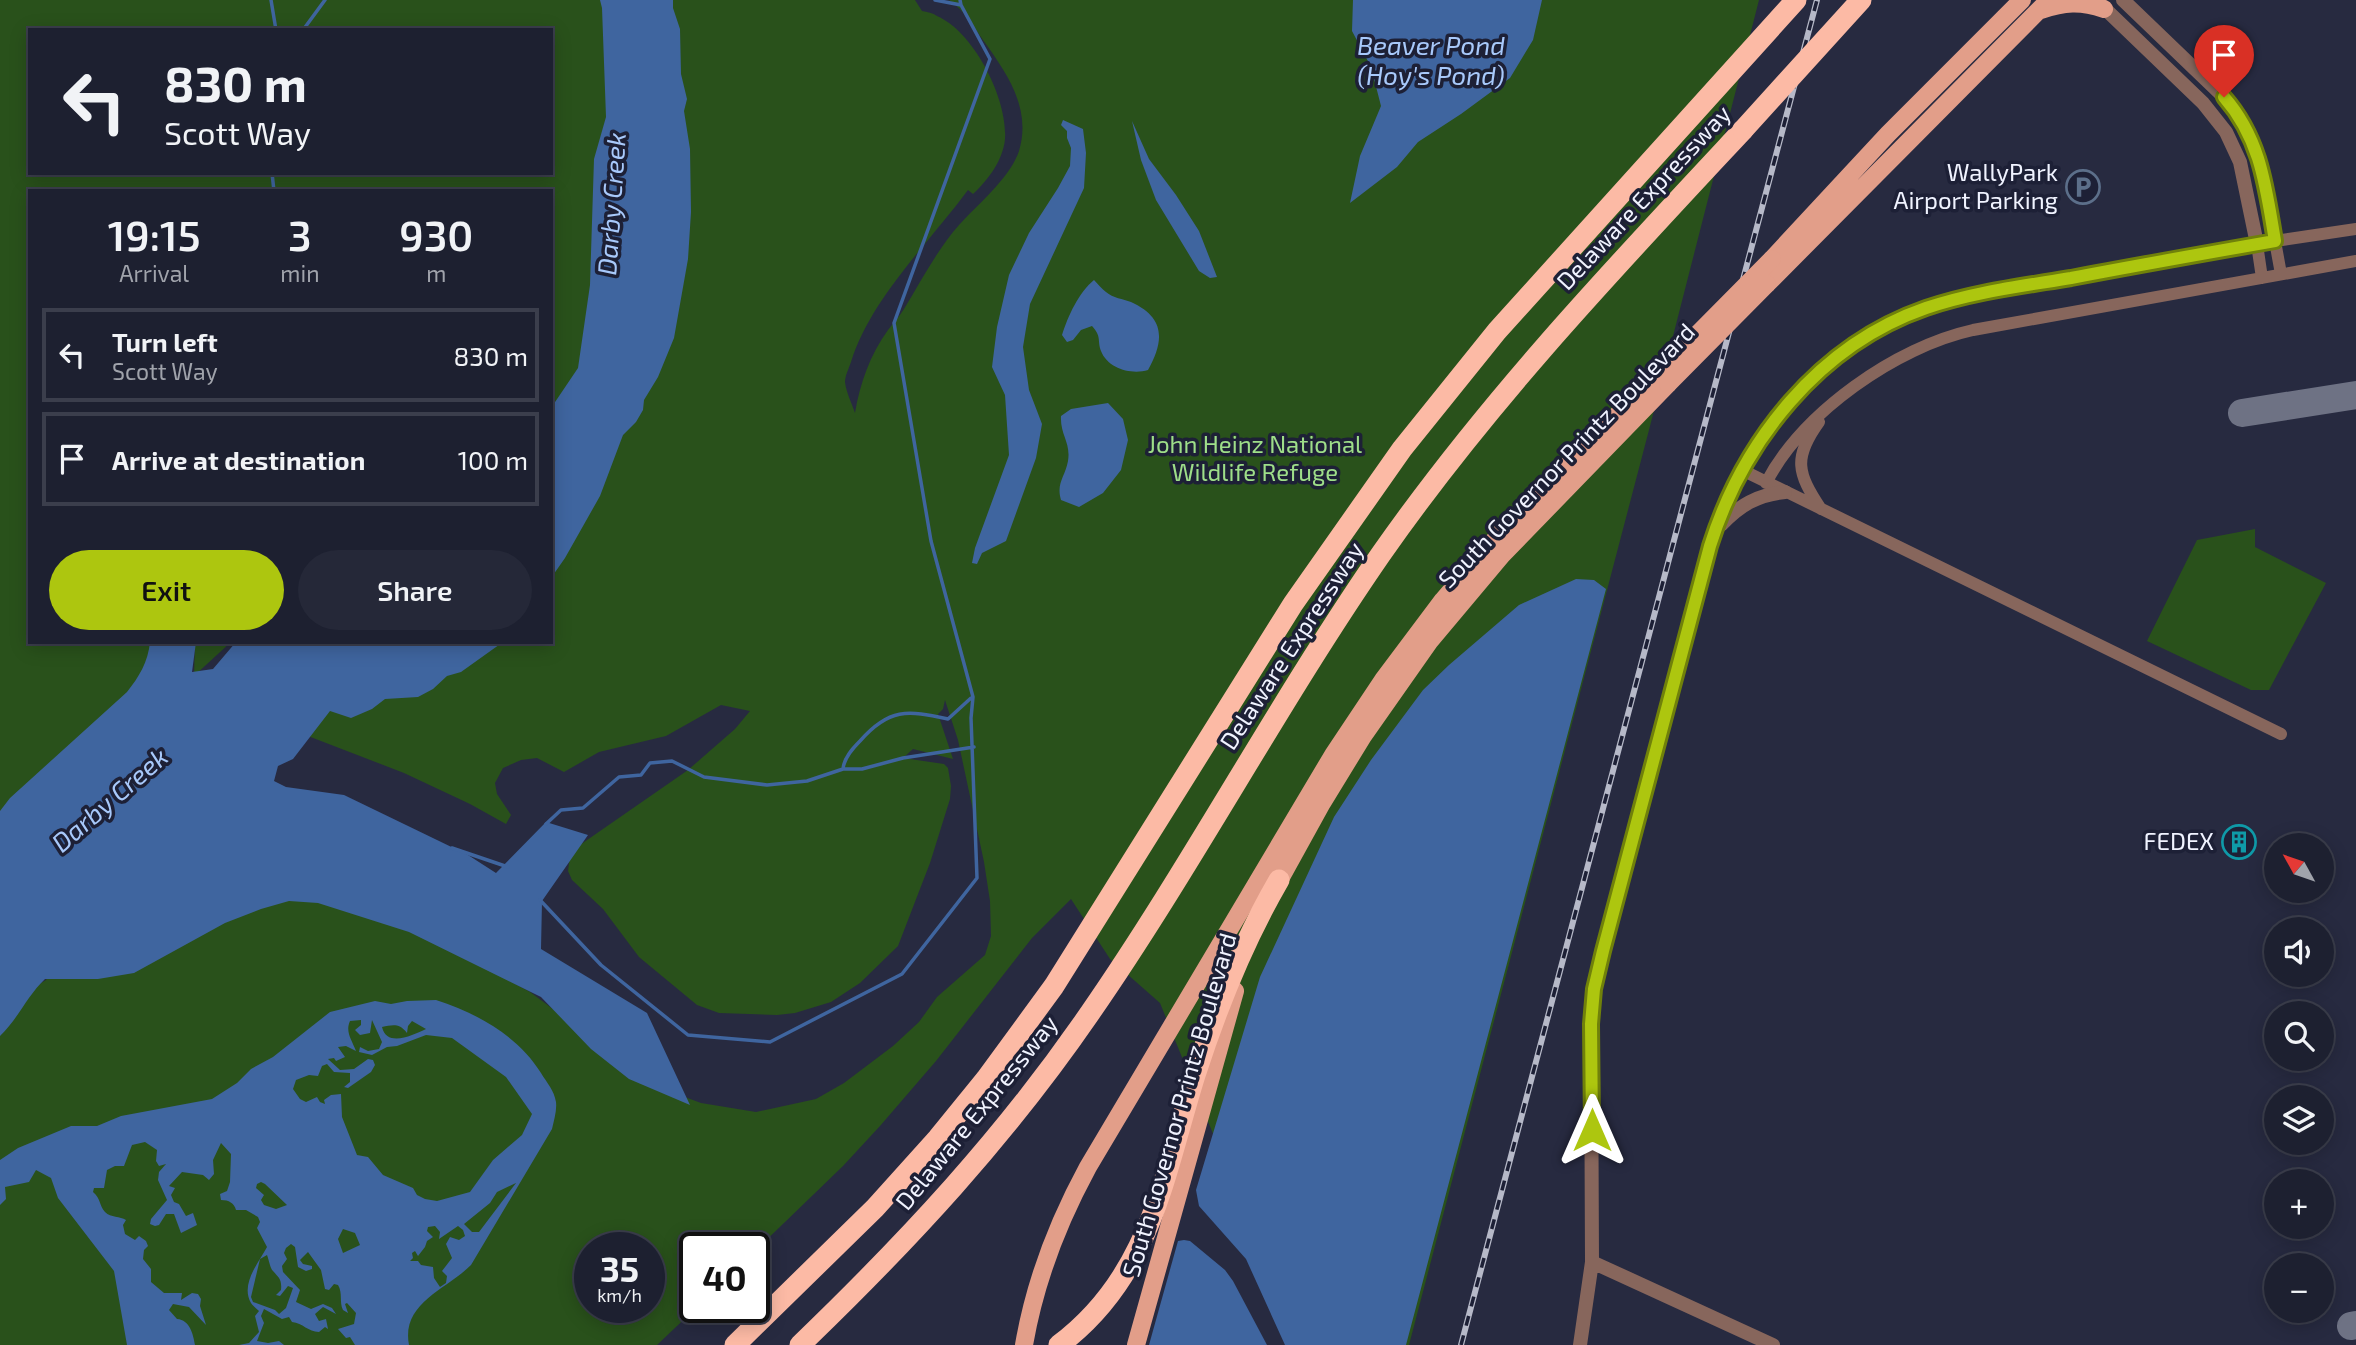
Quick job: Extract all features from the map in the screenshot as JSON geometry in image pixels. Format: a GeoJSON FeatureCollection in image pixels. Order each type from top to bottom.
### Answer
{"type":"FeatureCollection","features":[{"type":"Feature","properties":{"kind":"highway","name":"Delaware Expressway"},"geometry":{"type":"LineString","coordinates":[[735,1345],[849,1235],[938,1138],[1008,1050],[1096,923],[1293,604],[1402,449],[1497,331],[1796,0]]}},
{"type":"Feature","properties":{"kind":"highway","name":"Delaware Expressway"},"geometry":{"type":"LineString","coordinates":[[800,1345],[928,1218],[993,1142],[1070,1041],[1147,925],[1326,636],[1447,464],[1566,320],[1861,0]]}},
{"type":"Feature","properties":{"kind":"highway"},"geometry":{"type":"LineString","coordinates":[[1059,1345],[1105,1302],[1121,1282],[1140,1247],[1156,1210],[1218,1007],[1252,926],[1279,880]]}},
{"type":"Feature","properties":{"kind":"main road","name":"South Governor Printz Boulevard"},"geometry":{"type":"LineString","coordinates":[[1024,1345],[1041,1271],[1083,1175],[1359,715],[1420,629],[1503,530],[1772,260],[1888,134],[2022,0]]}},
{"type":"Feature","properties":{"kind":"main road"},"geometry":{"type":"LineString","coordinates":[[2044,6],[2071,2],[2100,4]]}},
{"type":"Feature","properties":{"kind":"main road","name":"South Governor Printz Boulevard"},"geometry":{"type":"LineString","coordinates":[[1136,1345],[1233,995],[1250,948],[1279,880],[1356,747],[1413,663],[1502,555],[1611,441],[2044,6]]}},
{"type":"Feature","properties":{"kind":"street"},"geometry":{"type":"LineString","coordinates":[[2123,0],[2216,90],[2237,114],[2255,146],[2265,182],[2280,274]]}},
{"type":"Feature","properties":{"kind":"street"},"geometry":{"type":"LineString","coordinates":[[2100,4],[2203,103],[2219,122],[2236,152],[2246,186],[2263,278]]}},
{"type":"Feature","properties":{"kind":"street"},"geometry":{"type":"LineString","coordinates":[[2203,103],[2216,90]]}},
{"type":"Feature","properties":{"kind":"street"},"geometry":{"type":"LineString","coordinates":[[1580,1345],[1592,1262],[1590,1041],[1594,989],[1715,531],[1742,470],[1777,417],[1818,374],[1855,344],[1909,315],[1938,304],[1984,293],[2256,244],[2356,229]]}},
{"type":"Feature","properties":{"kind":"street"},"geometry":{"type":"LineString","coordinates":[[1766,482],[1797,437],[1859,384],[1886,365],[1944,337],[2356,261]]}},
{"type":"Feature","properties":{"kind":"street"},"geometry":{"type":"LineString","coordinates":[[1821,509],[1803,481],[1801,460],[1807,440],[1828,410]]}},
{"type":"Feature","properties":{"kind":"street"},"geometry":{"type":"LineString","coordinates":[[1742,470],[2281,734]]}},
{"type":"Feature","properties":{"kind":"street"},"geometry":{"type":"LineString","coordinates":[[1715,531],[1744,504],[1759,497],[1785,492]]}},
{"type":"Feature","properties":{"kind":"street"},"geometry":{"type":"LineString","coordinates":[[1592,1262],[1773,1345]]}},
{"type":"Feature","properties":{"kind":"green space","name":"John Heinz National Wildlife Refuge"},"geometry":{"type":"Polygon","coordinates":[[[0,0],[915,0],[922,11],[934,14],[951,24],[976,51],[995,87],[1001,105],[1005,139],[998,162],[990,176],[973,194],[968,190],[902,272],[872,316],[860,338],[845,380],[855,413],[860,391],[876,349],[944,245],[959,225],[1001,181],[1019,151],[1022,120],[1008,78],[972,23],[949,0],[1759,0],[1409,1345],[1311,1345],[1218,1146],[1160,1003],[1110,959],[1071,899],[1032,938],[936,1061],[880,1126],[770,1237],[770,1232],[679,1232],[680,1323],[657,1345],[0,1345],[0,1025],[26,992],[46,980],[60,961],[236,832],[530,992],[658,1087],[701,1103],[756,1112],[816,1099],[844,1083],[893,1046],[919,1022],[937,997],[985,955],[991,936],[990,901],[984,862],[958,740],[945,700],[943,709],[938,714],[953,759],[913,749],[903,758],[944,764],[948,768],[951,786],[950,799],[930,863],[898,946],[860,983],[831,1002],[795,1013],[777,1015],[719,1013],[697,1005],[639,957],[603,909],[572,880],[568,871],[570,856],[577,847],[688,770],[735,729],[750,711],[721,705],[666,736],[599,752],[564,772],[537,758],[521,760],[503,768],[495,783],[497,794],[511,815],[506,824],[404,773],[295,731],[342,644],[553,644],[553,189],[28,189],[28,644],[182,644],[0,869],[0,0]]]}},
{"type":"Feature","properties":{"kind":"green space"},"geometry":{"type":"Polygon","coordinates":[[[2255,529],[2255,547],[2326,583],[2269,690],[2251,690],[2147,641],[2197,540],[2255,529]]]}},
{"type":"Feature","properties":{"kind":"green space"},"geometry":{"type":"Polygon","coordinates":[[[195,644],[229,644],[194,676],[195,644]]]}},
{"type":"Feature","properties":{"kind":"water","name":"Darby Creek"},"geometry":{"type":"Polygon","coordinates":[[[600,0],[673,0],[680,29],[681,74],[687,99],[684,111],[690,149],[691,212],[688,259],[674,338],[658,377],[644,400],[643,410],[636,422],[623,435],[600,496],[553,575],[553,405],[578,368],[590,285],[594,159],[606,117],[600,0]]]}},
{"type":"Feature","properties":{"kind":"water","name":"Beaver Pond (Hoy's Pond)"},"geometry":{"type":"Polygon","coordinates":[[[1353,0],[1542,0],[1533,40],[1510,78],[1418,142],[1397,167],[1350,203],[1360,156],[1381,106],[1371,67],[1352,31],[1353,0]]]}},
{"type":"Feature","properties":{"kind":"water"},"geometry":{"type":"Polygon","coordinates":[[[1063,120],[1083,129],[1086,153],[1084,188],[1030,304],[1023,347],[1029,390],[1042,424],[1036,458],[1006,541],[982,553],[977,564],[972,563],[975,548],[1009,455],[1005,395],[992,367],[997,327],[1009,275],[1029,233],[1070,166],[1071,148],[1067,131],[1061,125],[1063,120]]]}},
{"type":"Feature","properties":{"kind":"water"},"geometry":{"type":"Polygon","coordinates":[[[1132,121],[1149,159],[1199,231],[1217,277],[1210,278],[1199,271],[1156,200],[1141,160],[1132,121]]]}},
{"type":"Feature","properties":{"kind":"water"},"geometry":{"type":"Polygon","coordinates":[[[1094,280],[1109,294],[1142,308],[1156,323],[1159,340],[1148,370],[1128,371],[1109,362],[1101,351],[1098,336],[1092,326],[1081,330],[1073,340],[1067,342],[1062,335],[1075,305],[1094,280]]]}},
{"type":"Feature","properties":{"kind":"water"},"geometry":{"type":"Polygon","coordinates":[[[1108,403],[1123,419],[1128,440],[1121,470],[1103,493],[1079,507],[1061,500],[1060,484],[1069,454],[1061,416],[1071,409],[1108,403]]]}},
{"type":"Feature","properties":{"kind":"water"},"geometry":{"type":"Polygon","coordinates":[[[1576,579],[1594,580],[1606,589],[1406,1345],[1285,1345],[1246,1259],[1199,1206],[1196,1190],[1260,977],[1334,817],[1371,760],[1423,690],[1519,605],[1576,579]]]}},
{"type":"Feature","properties":{"kind":"water","name":"Darby Creek"},"geometry":{"type":"Polygon","coordinates":[[[150,644],[196,644],[192,672],[213,669],[234,644],[500,644],[461,672],[447,676],[433,689],[418,697],[385,699],[372,709],[351,718],[330,711],[293,759],[278,766],[274,781],[286,787],[344,795],[468,855],[496,873],[546,822],[588,835],[542,901],[541,949],[647,1013],[690,1105],[629,1079],[591,1049],[541,997],[409,932],[318,903],[289,901],[261,909],[225,923],[134,973],[98,979],[45,979],[0,1036],[0,811],[10,798],[127,692],[147,656],[150,644]]]}},
{"type":"Feature","properties":{"kind":"water"},"geometry":{"type":"Polygon","coordinates":[[[436,1000],[481,1019],[508,1037],[532,1060],[552,1090],[556,1105],[552,1129],[471,1265],[419,1308],[408,1331],[409,1345],[355,1345],[350,1337],[346,1338],[338,1329],[354,1324],[356,1313],[347,1303],[348,1313],[343,1310],[338,1285],[334,1284],[329,1290],[325,1289],[321,1270],[308,1252],[300,1260],[303,1264],[312,1266],[312,1269],[306,1271],[298,1267],[295,1247],[291,1244],[286,1248],[284,1253],[287,1259],[282,1266],[283,1272],[300,1290],[296,1302],[311,1309],[323,1304],[332,1308],[336,1314],[323,1307],[315,1314],[319,1321],[326,1319],[328,1329],[325,1327],[319,1332],[292,1322],[289,1317],[282,1319],[264,1309],[261,1316],[264,1323],[257,1341],[279,1341],[284,1345],[239,1345],[249,1343],[259,1332],[255,1316],[259,1311],[251,1303],[248,1288],[260,1259],[251,1297],[253,1302],[279,1314],[286,1308],[293,1288],[288,1286],[280,1296],[276,1295],[281,1290],[280,1281],[272,1270],[267,1255],[260,1259],[267,1247],[257,1228],[260,1222],[258,1217],[246,1210],[236,1210],[231,1202],[221,1200],[220,1194],[227,1191],[230,1182],[231,1154],[221,1143],[213,1160],[214,1174],[209,1180],[203,1175],[182,1172],[169,1186],[175,1188],[171,1195],[174,1202],[179,1204],[186,1216],[193,1213],[197,1225],[181,1233],[174,1214],[166,1214],[159,1225],[150,1224],[167,1200],[158,1180],[159,1172],[166,1164],[159,1166],[156,1161],[157,1150],[145,1142],[132,1145],[124,1166],[107,1170],[104,1188],[94,1188],[93,1192],[105,1212],[126,1220],[123,1225],[125,1234],[135,1240],[139,1236],[146,1241],[148,1246],[144,1250],[143,1259],[151,1269],[151,1282],[164,1293],[182,1293],[181,1300],[192,1293],[198,1294],[206,1325],[189,1307],[173,1304],[169,1310],[177,1319],[188,1325],[195,1345],[127,1345],[114,1271],[58,1198],[51,1178],[36,1170],[29,1182],[5,1187],[6,1199],[0,1205],[0,1160],[18,1148],[71,1126],[97,1126],[121,1116],[212,1099],[237,1083],[251,1069],[273,1057],[330,1012],[375,1001],[391,1004],[436,1000]],[[361,1020],[350,1021],[348,1029],[356,1051],[346,1046],[338,1047],[345,1057],[336,1061],[334,1058],[328,1059],[340,1070],[354,1069],[368,1059],[373,1060],[375,1065],[371,1072],[348,1088],[344,1087],[350,1082],[350,1073],[334,1072],[327,1064],[322,1066],[318,1076],[309,1075],[296,1080],[293,1089],[300,1099],[306,1102],[317,1097],[325,1104],[324,1100],[331,1095],[341,1094],[342,1117],[357,1155],[368,1157],[383,1175],[413,1188],[417,1195],[437,1201],[470,1192],[493,1160],[522,1135],[532,1114],[506,1077],[452,1038],[426,1035],[387,1047],[372,1055],[359,1052],[360,1047],[368,1051],[379,1049],[382,1042],[372,1020],[370,1033],[360,1035],[355,1030],[361,1025],[361,1020]],[[412,1021],[407,1033],[398,1026],[382,1027],[389,1037],[408,1037],[426,1029],[412,1021]],[[261,1182],[256,1188],[264,1195],[261,1200],[264,1205],[276,1209],[287,1205],[261,1182]],[[516,1183],[497,1192],[490,1203],[464,1224],[472,1232],[479,1232],[516,1183]],[[435,1226],[428,1227],[427,1231],[433,1237],[427,1241],[418,1256],[415,1251],[412,1253],[413,1258],[410,1261],[433,1267],[434,1278],[440,1287],[446,1283],[447,1276],[442,1271],[452,1258],[446,1244],[450,1237],[459,1240],[465,1236],[458,1226],[439,1239],[440,1232],[435,1226]],[[343,1229],[338,1239],[343,1253],[360,1245],[355,1233],[343,1229]]]}},
{"type":"Feature","properties":{"kind":"water"},"geometry":{"type":"Polygon","coordinates":[[[1178,1241],[1190,1241],[1225,1270],[1267,1345],[1149,1345],[1178,1241]]]}},
{"type":"Feature","properties":{"kind":"waterway"},"geometry":{"type":"LineString","coordinates":[[271,0],[276,28]]}},
{"type":"Feature","properties":{"kind":"waterway"},"geometry":{"type":"LineString","coordinates":[[304,28],[325,0]]}},
{"type":"Feature","properties":{"kind":"waterway"},"geometry":{"type":"LineString","coordinates":[[935,0],[961,5]]}},
{"type":"Feature","properties":{"kind":"waterway"},"geometry":{"type":"LineString","coordinates":[[540,900],[601,965],[688,1035],[770,1042],[902,974],[977,878],[971,718],[973,697],[931,541],[894,323],[990,59],[960,0]]}},
{"type":"Feature","properties":{"kind":"waterway"},"geometry":{"type":"LineString","coordinates":[[272,175],[274,189]]}},
{"type":"Feature","properties":{"kind":"waterway"},"geometry":{"type":"LineString","coordinates":[[843,769],[851,750],[880,722],[910,713],[948,719],[971,698]]}},
{"type":"Feature","properties":{"kind":"waterway"},"geometry":{"type":"LineString","coordinates":[[546,824],[561,810],[583,808],[619,777],[641,775],[650,763],[672,761],[704,777],[767,785],[807,781],[843,769],[862,769],[903,758],[974,747]]}},
{"type":"Feature","properties":{"kind":"waterway"},"geometry":{"type":"LineString","coordinates":[[452,848],[508,867]]}},
{"type":"Feature","properties":{"kind":"taxiway"},"geometry":{"type":"LineString","coordinates":[[2242,413],[2356,395]]}},
{"type":"Feature","properties":{"kind":"taxiway"},"geometry":{"type":"LineString","coordinates":[[2351,1326],[2356,1325]]}},
{"type":"Feature","properties":{"kind":"railway"},"geometry":{"type":"LineString","coordinates":[[1461,1345],[1817,0]]}},
{"type":"Feature","properties":{"kind":"place","name":"WallyPark Airport Parking"},"geometry":{"type":"Point","coordinates":[2083,187]}},
{"type":"Feature","properties":{"kind":"place","name":"FEDEX"},"geometry":{"type":"Point","coordinates":[2239,842]}},
{"type":"Feature","properties":{"kind":"route"},"geometry":{"type":"LineString","coordinates":[[1592,1130],[1590,1060],[1594,989],[1710,546],[1732,490],[1749,457],[1786,406],[1830,362],[1869,335],[1924,309],[1984,293],[2275,241],[2259,157],[2244,124],[2224,97]]}}]}
